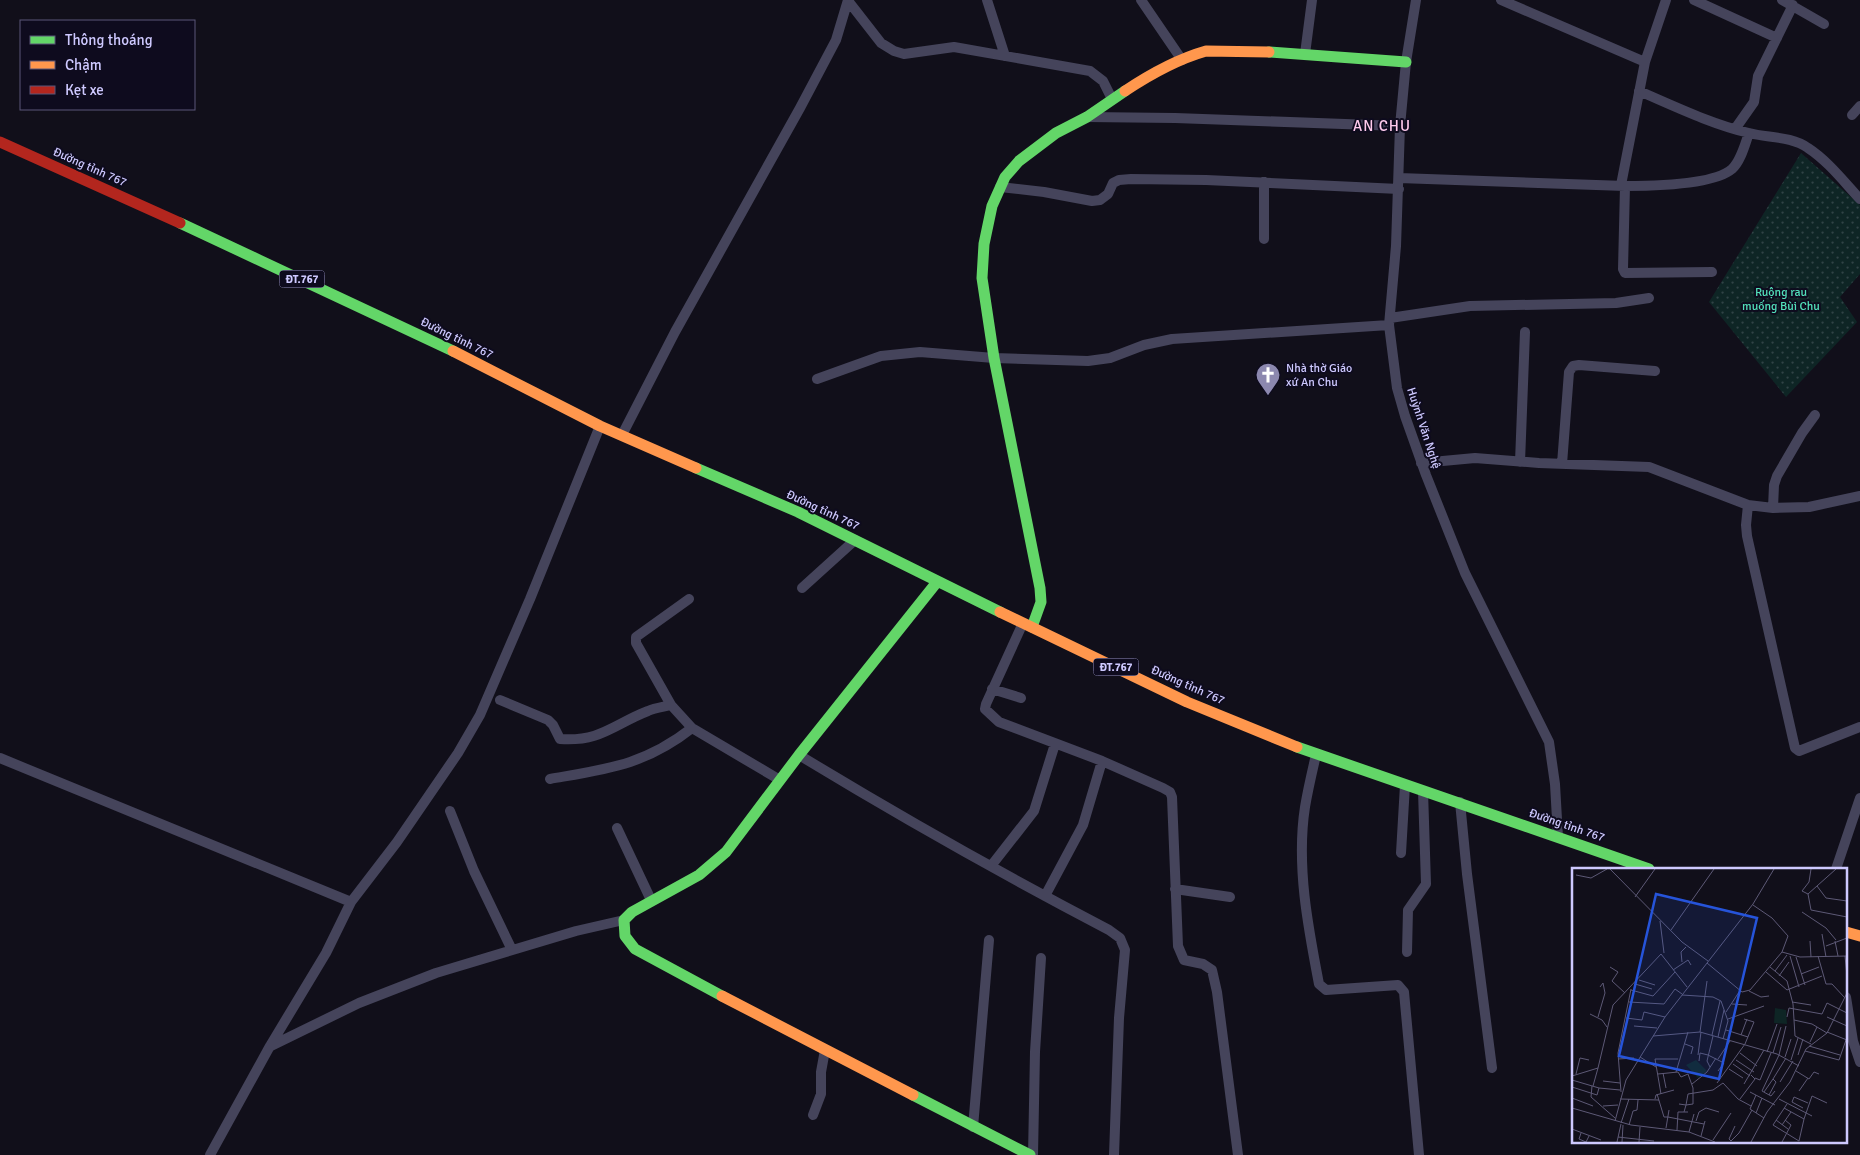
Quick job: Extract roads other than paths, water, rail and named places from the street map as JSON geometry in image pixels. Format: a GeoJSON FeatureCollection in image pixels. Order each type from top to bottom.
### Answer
{"type":"FeatureCollection","features":[{"type":"Feature","properties":{"kind":"street"},"geometry":{"type":"LineString","coordinates":[[987,0],[1005,56]]}},
{"type":"Feature","properties":{"kind":"street"},"geometry":{"type":"LineString","coordinates":[[1141,0],[1182,60]]}},
{"type":"Feature","properties":{"kind":"street"},"geometry":{"type":"LineString","coordinates":[[1305,54],[1312,0]]}},
{"type":"Feature","properties":{"kind":"street","name":"Huỳnh Văn Nghệ"},"geometry":{"type":"LineString","coordinates":[[1416,0],[1406,62],[1400,126],[1396,246],[1389,321],[1397,388],[1422,463],[1465,573],[1549,742],[1555,784],[1558,837]]}},
{"type":"Feature","properties":{"kind":"street"},"geometry":{"type":"LineString","coordinates":[[1500,0],[1645,62]]}},
{"type":"Feature","properties":{"kind":"street"},"geometry":{"type":"LineString","coordinates":[[1666,0],[1645,62],[1638,91],[1623,186],[1623,269],[1625,272],[1712,272]]}},
{"type":"Feature","properties":{"kind":"street"},"geometry":{"type":"LineString","coordinates":[[1694,0],[1776,38]]}},
{"type":"Feature","properties":{"kind":"street"},"geometry":{"type":"LineString","coordinates":[[1782,0],[1824,24]]}},
{"type":"Feature","properties":{"kind":"street"},"geometry":{"type":"LineString","coordinates":[[848,1],[881,43],[894,51],[904,54],[954,47],[970,48],[1090,71],[1103,81],[1112,99]]}},
{"type":"Feature","properties":{"kind":"street"},"geometry":{"type":"LineString","coordinates":[[622,435],[675,332],[836,40],[848,1]]}},
{"type":"Feature","properties":{"kind":"street"},"geometry":{"type":"LineString","coordinates":[[1735,129],[1754,102],[1758,76],[1793,6]]}},
{"type":"Feature","properties":{"kind":"street"},"geometry":{"type":"LineString","coordinates":[[1238,1155],[1217,992],[1212,970],[1203,964],[1184,960],[1178,946],[1172,797],[1170,792],[1102,761],[999,722],[989,715],[985,709],[992,689],[1041,602],[1040,588],[994,358],[982,278],[984,244],[992,206],[1000,187],[1005,177],[1019,162],[1056,133],[1087,117],[1140,80],[1182,60],[1196,54],[1214,50],[1305,54],[1406,62]]}},
{"type":"Feature","properties":{"kind":"street"},"geometry":{"type":"LineString","coordinates":[[1638,91],[1689,113],[1735,129],[1788,140],[1808,147],[1860,199]]}},
{"type":"Feature","properties":{"kind":"street"},"geometry":{"type":"LineString","coordinates":[[1852,115],[1860,106]]}},
{"type":"Feature","properties":{"kind":"street"},"geometry":{"type":"LineString","coordinates":[[1087,117],[1175,118],[1400,126]]}},
{"type":"Feature","properties":{"kind":"street"},"geometry":{"type":"LineString","coordinates":[[1000,187],[1044,192],[1092,201],[1100,200],[1108,194],[1113,183],[1119,180],[1650,186],[1687,182],[1720,175],[1732,169],[1738,160],[1749,133]]}},
{"type":"Feature","properties":{"kind":"street","name":"Đường tỉnh 767"},"geometry":{"type":"LineString","coordinates":[[0,142],[204,233],[439,344],[600,426],[798,512],[937,582],[1187,702],[1316,754],[1460,802],[1646,868]]}},
{"type":"Feature","properties":{"kind":"street"},"geometry":{"type":"LineString","coordinates":[[1264,182],[1264,239]]}},
{"type":"Feature","properties":{"kind":"street"},"geometry":{"type":"LineString","coordinates":[[817,379],[891,354],[920,352],[994,358],[1088,361],[1110,358],[1144,345],[1172,339],[1389,321],[1470,306],[1616,303],[1649,298]]}},
{"type":"Feature","properties":{"kind":"street"},"geometry":{"type":"LineString","coordinates":[[1520,462],[1525,332]]}},
{"type":"Feature","properties":{"kind":"street"},"geometry":{"type":"LineString","coordinates":[[1562,464],[1569,372],[1573,366],[1655,372]]}},
{"type":"Feature","properties":{"kind":"street"},"geometry":{"type":"LineString","coordinates":[[1773,508],[1776,476],[1815,415]]}},
{"type":"Feature","properties":{"kind":"street"},"geometry":{"type":"LineString","coordinates":[[210,1155],[270,1046],[326,953],[351,902],[396,842],[458,753],[480,716],[600,426]]}},
{"type":"Feature","properties":{"kind":"street"},"geometry":{"type":"LineString","coordinates":[[1422,463],[1476,458],[1520,462],[1649,467],[1748,505],[1773,508],[1809,507],[1860,496]]}},
{"type":"Feature","properties":{"kind":"street"},"geometry":{"type":"LineString","coordinates":[[1748,505],[1747,536],[1794,748],[1799,751],[1860,728]]}},
{"type":"Feature","properties":{"kind":"street"},"geometry":{"type":"LineString","coordinates":[[802,588],[855,540]]}},
{"type":"Feature","properties":{"kind":"street"},"geometry":{"type":"LineString","coordinates":[[270,1046],[358,1003],[436,972],[576,931],[624,920],[632,912],[651,900],[700,875],[726,852],[799,755],[937,582]]}},
{"type":"Feature","properties":{"kind":"street"},"geometry":{"type":"LineString","coordinates":[[689,599],[635,639],[671,705],[692,728],[780,780]]}},
{"type":"Feature","properties":{"kind":"street"},"geometry":{"type":"LineString","coordinates":[[992,689],[1021,698]]}},
{"type":"Feature","properties":{"kind":"street"},"geometry":{"type":"LineString","coordinates":[[500,700],[548,720],[553,725],[560,739],[605,733],[648,711],[671,705]]}},
{"type":"Feature","properties":{"kind":"street"},"geometry":{"type":"LineString","coordinates":[[550,779],[630,763],[665,748],[692,728]]}},
{"type":"Feature","properties":{"kind":"street"},"geometry":{"type":"LineString","coordinates":[[991,866],[1034,810],[1055,744]]}},
{"type":"Feature","properties":{"kind":"street"},"geometry":{"type":"LineString","coordinates":[[1316,754],[1305,808],[1302,852],[1303,893],[1319,984],[1326,990],[1398,985],[1404,992],[1419,1155]]}},
{"type":"Feature","properties":{"kind":"street"},"geometry":{"type":"LineString","coordinates":[[799,755],[862,793],[1109,930],[1120,938],[1125,950],[1119,1018],[1114,1155]]}},
{"type":"Feature","properties":{"kind":"street"},"geometry":{"type":"LineString","coordinates":[[0,758],[351,902]]}},
{"type":"Feature","properties":{"kind":"street"},"geometry":{"type":"LineString","coordinates":[[1045,896],[1084,825],[1102,761]]}},
{"type":"Feature","properties":{"kind":"street"},"geometry":{"type":"LineString","coordinates":[[1401,853],[1406,785]]}},
{"type":"Feature","properties":{"kind":"street"},"geometry":{"type":"LineString","coordinates":[[1407,952],[1408,910],[1426,884],[1423,791]]}},
{"type":"Feature","properties":{"kind":"street"},"geometry":{"type":"LineString","coordinates":[[1836,868],[1860,798]]}},
{"type":"Feature","properties":{"kind":"street"},"geometry":{"type":"LineString","coordinates":[[1460,802],[1467,874],[1492,1068]]}},
{"type":"Feature","properties":{"kind":"street"},"geometry":{"type":"LineString","coordinates":[[450,811],[474,871],[512,950]]}},
{"type":"Feature","properties":{"kind":"street"},"geometry":{"type":"LineString","coordinates":[[617,828],[651,900]]}},
{"type":"Feature","properties":{"kind":"street"},"geometry":{"type":"LineString","coordinates":[[1175,890],[1230,896]]}},
{"type":"Feature","properties":{"kind":"street"},"geometry":{"type":"LineString","coordinates":[[624,920],[623,932],[625,940],[635,949],[825,1050],[1032,1155],[1035,1052],[1041,958]]}},
{"type":"Feature","properties":{"kind":"street"},"geometry":{"type":"LineString","coordinates":[[973,1126],[989,940]]}},
{"type":"Feature","properties":{"kind":"street"},"geometry":{"type":"LineString","coordinates":[[1848,1010],[1853,1041],[1860,1062]]}},
{"type":"Feature","properties":{"kind":"street"},"geometry":{"type":"LineString","coordinates":[[813,1115],[821,1094],[821,1072],[825,1050]]}},
{"type":"Feature","properties":{"kind":"place","name":"Nhà thờ Giáo xứ An Chu"},"geometry":{"type":"Point","coordinates":[1268,396]}},
{"type":"Feature","properties":{"kind":"district","name":"AN CHU"},"geometry":{"type":"Point","coordinates":[1382,126]}},
{"type":"Feature","properties":{"kind":"park label","name":"Ruộng rau muống Bùi Chu"},"geometry":{"type":"Point","coordinates":[1781,299]}}]}
